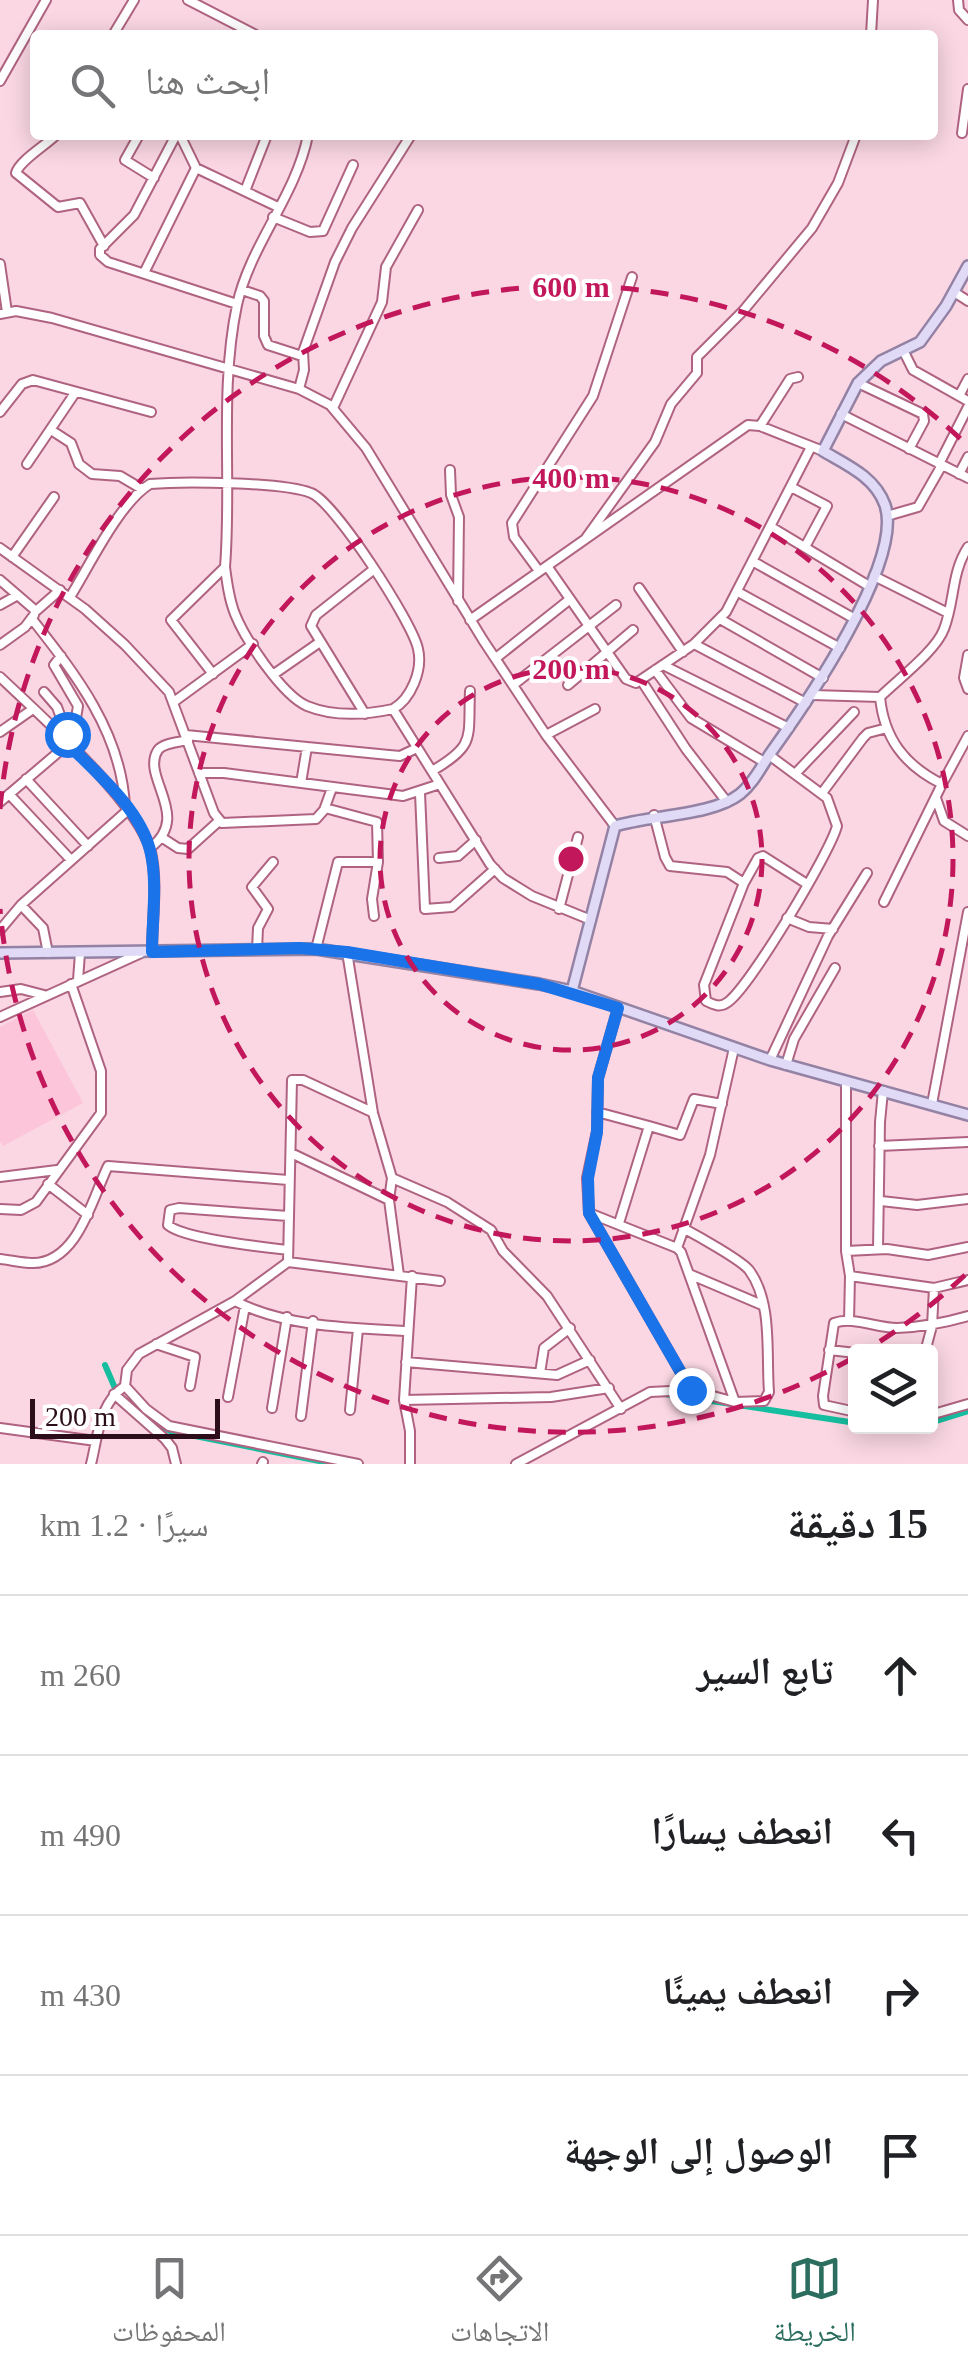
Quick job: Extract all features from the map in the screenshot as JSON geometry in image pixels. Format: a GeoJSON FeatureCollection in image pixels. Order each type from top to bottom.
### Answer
{"type":"FeatureCollection","features":[{"type":"Feature","properties":{"kind":"main road"},"geometry":{"type":"LineString","coordinates":[[572,991],[615,826],[727,802],[748,786],[840,648],[871,581],[887,516],[878,490],[866,478],[823,452],[858,382],[873,367],[916,346],[927,335],[968,266]]}},
{"type":"Feature","properties":{"kind":"main road"},"geometry":{"type":"LineString","coordinates":[[0,953],[316,948],[347,952],[572,991],[770,1060],[968,1115]]}},
{"type":"Feature","properties":{"kind":"street"},"geometry":{"type":"LineString","coordinates":[[0,81],[46,0]]}},
{"type":"Feature","properties":{"kind":"street"},"geometry":{"type":"LineString","coordinates":[[116,30],[134,0]]}},
{"type":"Feature","properties":{"kind":"street"},"geometry":{"type":"LineString","coordinates":[[188,0],[246,30]]}},
{"type":"Feature","properties":{"kind":"street"},"geometry":{"type":"LineString","coordinates":[[871,30],[873,0]]}},
{"type":"Feature","properties":{"kind":"street"},"geometry":{"type":"LineString","coordinates":[[958,0],[968,20]]}},
{"type":"Feature","properties":{"kind":"street"},"geometry":{"type":"LineString","coordinates":[[962,133],[968,89]]}},
{"type":"Feature","properties":{"kind":"street"},"geometry":{"type":"LineString","coordinates":[[51,140],[19,164],[16,173],[58,207],[80,203],[104,246]]}},
{"type":"Feature","properties":{"kind":"street"},"geometry":{"type":"LineString","coordinates":[[136,140],[125,160],[154,178]]}},
{"type":"Feature","properties":{"kind":"street"},"geometry":{"type":"LineString","coordinates":[[175,140],[130,220],[100,252],[103,260],[237,304]]}},
{"type":"Feature","properties":{"kind":"street"},"geometry":{"type":"LineString","coordinates":[[181,140],[196,168],[278,207]]}},
{"type":"Feature","properties":{"kind":"street"},"geometry":{"type":"LineString","coordinates":[[245,191],[265,140]]}},
{"type":"Feature","properties":{"kind":"street"},"geometry":{"type":"LineString","coordinates":[[70,597],[142,489],[156,483],[229,485],[290,488],[321,498],[339,518],[418,646],[417,675],[403,702],[393,709],[365,714],[308,706],[294,699],[274,674],[234,612],[225,567],[229,485],[230,370],[237,304],[297,171],[306,140]]}},
{"type":"Feature","properties":{"kind":"street"},"geometry":{"type":"LineString","coordinates":[[299,389],[304,370],[302,356],[334,262],[408,140]]}},
{"type":"Feature","properties":{"kind":"street"},"geometry":{"type":"LineString","coordinates":[[586,538],[655,442],[672,404],[696,373],[698,356],[743,311],[825,209],[854,140]]}},
{"type":"Feature","properties":{"kind":"street"},"geometry":{"type":"LineString","coordinates":[[274,217],[310,232],[323,231],[353,165]]}},
{"type":"Feature","properties":{"kind":"street"},"geometry":{"type":"LineString","coordinates":[[144,273],[196,168]]}},
{"type":"Feature","properties":{"kind":"street"},"geometry":{"type":"LineString","coordinates":[[333,408],[382,302],[386,267],[418,210]]}},
{"type":"Feature","properties":{"kind":"street"},"geometry":{"type":"LineString","coordinates":[[0,264],[3,313],[24,311],[52,318],[299,389],[333,408],[366,448],[458,601],[546,734],[615,826]]}},
{"type":"Feature","properties":{"kind":"street"},"geometry":{"type":"LineString","coordinates":[[632,278],[593,396],[512,523],[514,537],[569,600],[629,682],[641,680],[694,644],[720,619],[754,562],[811,447]]}},
{"type":"Feature","properties":{"kind":"street"},"geometry":{"type":"LineString","coordinates":[[242,290],[264,301],[264,336],[268,345],[302,356]]}},
{"type":"Feature","properties":{"kind":"street"},"geometry":{"type":"LineString","coordinates":[[954,292],[968,300]]}},
{"type":"Feature","properties":{"kind":"street"},"geometry":{"type":"LineString","coordinates":[[887,516],[918,508],[968,404],[913,370],[903,350]]}},
{"type":"Feature","properties":{"kind":"street"},"geometry":{"type":"LineString","coordinates":[[760,426],[790,379],[798,377]]}},
{"type":"Feature","properties":{"kind":"street"},"geometry":{"type":"LineString","coordinates":[[958,396],[968,379]]}},
{"type":"Feature","properties":{"kind":"street"},"geometry":{"type":"LineString","coordinates":[[0,412],[27,381],[151,412]]}},
{"type":"Feature","properties":{"kind":"street"},"geometry":{"type":"LineString","coordinates":[[858,382],[923,414],[924,421],[909,449]]}},
{"type":"Feature","properties":{"kind":"street"},"geometry":{"type":"LineString","coordinates":[[28,464],[75,393]]}},
{"type":"Feature","properties":{"kind":"street"},"geometry":{"type":"LineString","coordinates":[[841,414],[964,476],[968,457]]}},
{"type":"Feature","properties":{"kind":"street"},"geometry":{"type":"LineString","coordinates":[[470,620],[748,425],[760,426],[823,452]]}},
{"type":"Feature","properties":{"kind":"street"},"geometry":{"type":"LineString","coordinates":[[51,430],[71,443],[79,464],[92,474],[120,476],[142,489]]}},
{"type":"Feature","properties":{"kind":"street"},"geometry":{"type":"LineString","coordinates":[[450,470],[451,495],[459,518],[458,601]]}},
{"type":"Feature","properties":{"kind":"street"},"geometry":{"type":"LineString","coordinates":[[791,487],[827,506],[805,547]]}},
{"type":"Feature","properties":{"kind":"street"},"geometry":{"type":"LineString","coordinates":[[12,557],[54,497]]}},
{"type":"Feature","properties":{"kind":"street"},"geometry":{"type":"LineString","coordinates":[[772,527],[871,581],[948,613]]}},
{"type":"Feature","properties":{"kind":"street"},"geometry":{"type":"LineString","coordinates":[[694,644],[809,699],[880,696],[937,642],[948,613],[957,566],[968,547]]}},
{"type":"Feature","properties":{"kind":"street"},"geometry":{"type":"LineString","coordinates":[[0,548],[70,597],[125,645],[175,701],[220,821],[228,824],[318,818],[332,788]]}},
{"type":"Feature","properties":{"kind":"street"},"geometry":{"type":"LineString","coordinates":[[754,562],[855,619]]}},
{"type":"Feature","properties":{"kind":"street"},"geometry":{"type":"LineString","coordinates":[[213,674],[171,620],[225,567]]}},
{"type":"Feature","properties":{"kind":"street"},"geometry":{"type":"LineString","coordinates":[[365,714],[311,626],[312,618],[373,570]]}},
{"type":"Feature","properties":{"kind":"street"},"geometry":{"type":"LineString","coordinates":[[0,580],[34,615],[108,731],[121,771],[127,808]]}},
{"type":"Feature","properties":{"kind":"street"},"geometry":{"type":"LineString","coordinates":[[639,588],[682,652]]}},
{"type":"Feature","properties":{"kind":"street"},"geometry":{"type":"LineString","coordinates":[[0,645],[60,590]]}},
{"type":"Feature","properties":{"kind":"street"},"geometry":{"type":"LineString","coordinates":[[738,592],[840,648]]}},
{"type":"Feature","properties":{"kind":"street"},"geometry":{"type":"LineString","coordinates":[[0,606],[16,596]]}},
{"type":"Feature","properties":{"kind":"street"},"geometry":{"type":"LineString","coordinates":[[496,658],[569,600]]}},
{"type":"Feature","properties":{"kind":"street"},"geometry":{"type":"LineString","coordinates":[[513,685],[616,605]]}},
{"type":"Feature","properties":{"kind":"street"},"geometry":{"type":"LineString","coordinates":[[720,619],[823,678]]}},
{"type":"Feature","properties":{"kind":"street"},"geometry":{"type":"LineString","coordinates":[[568,685],[633,630]]}},
{"type":"Feature","properties":{"kind":"street"},"geometry":{"type":"LineString","coordinates":[[274,674],[320,642]]}},
{"type":"Feature","properties":{"kind":"street"},"geometry":{"type":"LineString","coordinates":[[175,701],[253,644]]}},
{"type":"Feature","properties":{"kind":"street"},"geometry":{"type":"LineString","coordinates":[[0,802],[66,739],[78,706],[54,667],[61,656]]}},
{"type":"Feature","properties":{"kind":"street"},"geometry":{"type":"LineString","coordinates":[[968,656],[964,683],[968,689]]}},
{"type":"Feature","properties":{"kind":"street"},"geometry":{"type":"LineString","coordinates":[[659,668],[788,728]]}},
{"type":"Feature","properties":{"kind":"street"},"geometry":{"type":"LineString","coordinates":[[659,668],[692,718],[822,793],[832,807],[836,826],[831,844],[742,988],[718,1006],[706,1001],[704,985],[744,883],[758,858],[764,856],[806,884]]}},
{"type":"Feature","properties":{"kind":"street"},"geometry":{"type":"LineString","coordinates":[[0,676],[66,739],[127,808],[150,848],[152,952]]}},
{"type":"Feature","properties":{"kind":"street"},"geometry":{"type":"LineString","coordinates":[[641,680],[727,802]]}},
{"type":"Feature","properties":{"kind":"street"},"geometry":{"type":"LineString","coordinates":[[432,771],[467,744],[470,691]]}},
{"type":"Feature","properties":{"kind":"street"},"geometry":{"type":"LineString","coordinates":[[44,692],[57,707],[66,739]]}},
{"type":"Feature","properties":{"kind":"street"},"geometry":{"type":"LineString","coordinates":[[880,696],[887,728],[900,755],[942,784]]}},
{"type":"Feature","properties":{"kind":"street"},"geometry":{"type":"LineString","coordinates":[[2,728],[33,709]]}},
{"type":"Feature","properties":{"kind":"street"},"geometry":{"type":"LineString","coordinates":[[393,709],[495,869],[514,888],[591,920]]}},
{"type":"Feature","properties":{"kind":"street"},"geometry":{"type":"LineString","coordinates":[[546,734],[595,709]]}},
{"type":"Feature","properties":{"kind":"street"},"geometry":{"type":"LineString","coordinates":[[795,774],[854,712]]}},
{"type":"Feature","properties":{"kind":"street"},"geometry":{"type":"LineString","coordinates":[[822,793],[868,733],[887,728]]}},
{"type":"Feature","properties":{"kind":"street"},"geometry":{"type":"LineString","coordinates":[[884,902],[968,736]]}},
{"type":"Feature","properties":{"kind":"street"},"geometry":{"type":"LineString","coordinates":[[150,848],[160,838],[168,811],[158,778],[157,752],[161,747],[187,738],[400,756],[418,748]]}},
{"type":"Feature","properties":{"kind":"street"},"geometry":{"type":"LineString","coordinates":[[301,783],[307,747]]}},
{"type":"Feature","properties":{"kind":"street"},"geometry":{"type":"LineString","coordinates":[[199,773],[403,796],[440,784]]}},
{"type":"Feature","properties":{"kind":"street"},"geometry":{"type":"LineString","coordinates":[[26,779],[88,846]]}},
{"type":"Feature","properties":{"kind":"street"},"geometry":{"type":"LineString","coordinates":[[420,793],[425,909],[452,907],[495,869]]}},
{"type":"Feature","properties":{"kind":"street"},"geometry":{"type":"LineString","coordinates":[[10,794],[71,860]]}},
{"type":"Feature","properties":{"kind":"street"},"geometry":{"type":"LineString","coordinates":[[936,798],[944,821],[968,836]]}},
{"type":"Feature","properties":{"kind":"street"},"geometry":{"type":"LineString","coordinates":[[0,930],[21,905],[127,808]]}},
{"type":"Feature","properties":{"kind":"street"},"geometry":{"type":"LineString","coordinates":[[325,808],[379,823],[374,916]]}},
{"type":"Feature","properties":{"kind":"street"},"geometry":{"type":"LineString","coordinates":[[654,815],[664,857],[670,866],[727,872],[744,883]]}},
{"type":"Feature","properties":{"kind":"street"},"geometry":{"type":"LineString","coordinates":[[160,838],[188,849],[220,821]]}},
{"type":"Feature","properties":{"kind":"street"},"geometry":{"type":"LineString","coordinates":[[559,909],[578,837]]}},
{"type":"Feature","properties":{"kind":"street"},"geometry":{"type":"LineString","coordinates":[[439,858],[458,856],[476,840]]}},
{"type":"Feature","properties":{"kind":"street"},"geometry":{"type":"LineString","coordinates":[[257,950],[258,928],[268,908],[252,887],[272,862]]}},
{"type":"Feature","properties":{"kind":"street"},"geometry":{"type":"LineString","coordinates":[[316,948],[338,862],[378,862]]}},
{"type":"Feature","properties":{"kind":"street"},"geometry":{"type":"LineString","coordinates":[[770,1060],[792,1006],[867,873]]}},
{"type":"Feature","properties":{"kind":"street"},"geometry":{"type":"LineString","coordinates":[[21,905],[43,928],[48,952]]}},
{"type":"Feature","properties":{"kind":"street"},"geometry":{"type":"LineString","coordinates":[[0,909],[10,916]]}},
{"type":"Feature","properties":{"kind":"street"},"geometry":{"type":"LineString","coordinates":[[932,1104],[968,912]]}},
{"type":"Feature","properties":{"kind":"street"},"geometry":{"type":"LineString","coordinates":[[786,918],[834,929]]}},
{"type":"Feature","properties":{"kind":"street"},"geometry":{"type":"LineString","coordinates":[[347,952],[373,1112],[392,1178],[389,1200],[399,1275]]}},
{"type":"Feature","properties":{"kind":"street"},"geometry":{"type":"LineString","coordinates":[[0,1209],[29,1208],[101,1113],[101,1072],[74,982],[80,953]]}},
{"type":"Feature","properties":{"kind":"street"},"geometry":{"type":"LineString","coordinates":[[0,1016],[140,953]]}},
{"type":"Feature","properties":{"kind":"street"},"geometry":{"type":"LineString","coordinates":[[786,1065],[794,1039],[834,968]]}},
{"type":"Feature","properties":{"kind":"street"},"geometry":{"type":"LineString","coordinates":[[0,992],[20,988],[45,996]]}},
{"type":"Feature","properties":{"kind":"street"},"geometry":{"type":"LineString","coordinates":[[618,1008],[598,1078],[597,1132],[588,1178],[589,1213],[691,1390]]}},
{"type":"Feature","properties":{"kind":"street"},"geometry":{"type":"LineString","coordinates":[[677,1248],[710,1155],[734,1048]]}},
{"type":"Feature","properties":{"kind":"street"},"geometry":{"type":"LineString","coordinates":[[288,1262],[290,1097],[294,1078],[373,1112]]}},
{"type":"Feature","properties":{"kind":"street"},"geometry":{"type":"LineString","coordinates":[[846,1082],[849,1321]]}},
{"type":"Feature","properties":{"kind":"street"},"geometry":{"type":"LineString","coordinates":[[878,1249],[884,1091]]}},
{"type":"Feature","properties":{"kind":"street"},"geometry":{"type":"LineString","coordinates":[[597,1112],[680,1135],[694,1099],[722,1104]]}},
{"type":"Feature","properties":{"kind":"street"},"geometry":{"type":"LineString","coordinates":[[619,1223],[649,1126]]}},
{"type":"Feature","properties":{"kind":"street"},"geometry":{"type":"LineString","coordinates":[[879,1146],[968,1142]]}},
{"type":"Feature","properties":{"kind":"street"},"geometry":{"type":"LineString","coordinates":[[290,1153],[389,1200]]}},
{"type":"Feature","properties":{"kind":"street"},"geometry":{"type":"LineString","coordinates":[[0,1258],[37,1264],[68,1246],[88,1215],[108,1166],[288,1180]]}},
{"type":"Feature","properties":{"kind":"street"},"geometry":{"type":"LineString","coordinates":[[0,1176],[56,1170]]}},
{"type":"Feature","properties":{"kind":"street"},"geometry":{"type":"LineString","coordinates":[[392,1178],[483,1222],[503,1251],[547,1296],[622,1408]]}},
{"type":"Feature","properties":{"kind":"street"},"geometry":{"type":"LineString","coordinates":[[48,1184],[88,1215]]}},
{"type":"Feature","properties":{"kind":"street"},"geometry":{"type":"LineString","coordinates":[[880,1201],[917,1205],[968,1199]]}},
{"type":"Feature","properties":{"kind":"street"},"geometry":{"type":"LineString","coordinates":[[288,1216],[178,1208],[170,1210],[168,1224],[176,1231],[288,1250]]}},
{"type":"Feature","properties":{"kind":"street"},"geometry":{"type":"LineString","coordinates":[[589,1213],[677,1248],[735,1402]]}},
{"type":"Feature","properties":{"kind":"street"},"geometry":{"type":"LineString","coordinates":[[516,1464],[660,1389],[691,1390],[735,1402],[764,1401],[769,1392],[762,1304],[748,1270],[708,1240],[684,1228]]}},
{"type":"Feature","properties":{"kind":"street"},"geometry":{"type":"LineString","coordinates":[[846,1251],[878,1249],[928,1255],[968,1246]]}},
{"type":"Feature","properties":{"kind":"street"},"geometry":{"type":"LineString","coordinates":[[91,1464],[103,1412],[131,1362],[235,1301],[288,1262],[440,1280]]}},
{"type":"Feature","properties":{"kind":"street"},"geometry":{"type":"LineString","coordinates":[[689,1274],[762,1304]]}},
{"type":"Feature","properties":{"kind":"street"},"geometry":{"type":"LineString","coordinates":[[410,1464],[410,1431],[404,1400],[412,1276]]}},
{"type":"Feature","properties":{"kind":"street"},"geometry":{"type":"LineString","coordinates":[[850,1276],[934,1288],[968,1280]]}},
{"type":"Feature","properties":{"kind":"street"},"geometry":{"type":"LineString","coordinates":[[926,1344],[932,1326],[934,1288]]}},
{"type":"Feature","properties":{"kind":"street"},"geometry":{"type":"LineString","coordinates":[[235,1301],[288,1318],[406,1331]]}},
{"type":"Feature","properties":{"kind":"street"},"geometry":{"type":"LineString","coordinates":[[228,1397],[245,1306]]}},
{"type":"Feature","properties":{"kind":"street"},"geometry":{"type":"LineString","coordinates":[[848,1410],[824,1404],[822,1396],[834,1323],[849,1321],[893,1328],[932,1326],[968,1316]]}},
{"type":"Feature","properties":{"kind":"street"},"geometry":{"type":"LineString","coordinates":[[272,1408],[288,1318]]}},
{"type":"Feature","properties":{"kind":"street"},"geometry":{"type":"LineString","coordinates":[[301,1416],[314,1322]]}},
{"type":"Feature","properties":{"kind":"street"},"geometry":{"type":"LineString","coordinates":[[350,1410],[358,1328]]}},
{"type":"Feature","properties":{"kind":"street"},"geometry":{"type":"LineString","coordinates":[[540,1372],[544,1348],[570,1328]]}},
{"type":"Feature","properties":{"kind":"street"},"geometry":{"type":"LineString","coordinates":[[156,1344],[195,1357],[190,1386]]}},
{"type":"Feature","properties":{"kind":"street"},"geometry":{"type":"LineString","coordinates":[[830,1350],[848,1351]]}},
{"type":"Feature","properties":{"kind":"street"},"geometry":{"type":"LineString","coordinates":[[406,1362],[562,1374],[590,1360]]}},
{"type":"Feature","properties":{"kind":"street"},"geometry":{"type":"LineString","coordinates":[[404,1400],[522,1399],[609,1388]]}},
{"type":"Feature","properties":{"kind":"street"},"geometry":{"type":"LineString","coordinates":[[118,1391],[172,1448],[176,1464]]}},
{"type":"Feature","properties":{"kind":"street"},"geometry":{"type":"LineString","coordinates":[[118,1391],[169,1426],[358,1464]]}},
{"type":"Feature","properties":{"kind":"street"},"geometry":{"type":"LineString","coordinates":[[938,1413],[968,1404]]}},
{"type":"Feature","properties":{"kind":"street"},"geometry":{"type":"LineString","coordinates":[[0,1428],[96,1441]]}},
{"type":"Feature","properties":{"kind":"shaded area"},"geometry":{"type":"Polygon","coordinates":[[[33,1010],[83,1103],[3,1146],[0,1027],[33,1010]]]}},
{"type":"Feature","properties":{"kind":"waterway"},"geometry":{"type":"LineString","coordinates":[[105,1365],[118,1395]]}},
{"type":"Feature","properties":{"kind":"waterway"},"geometry":{"type":"LineString","coordinates":[[665,1394],[848,1422]]}},
{"type":"Feature","properties":{"kind":"waterway"},"geometry":{"type":"LineString","coordinates":[[938,1420],[968,1411]]}},
{"type":"Feature","properties":{"kind":"waterway"},"geometry":{"type":"LineString","coordinates":[[140,1412],[170,1431],[334,1464]]}},
{"type":"Feature","properties":{"kind":"route"},"geometry":{"type":"LineString","coordinates":[[67,734],[64,740],[118,798],[146,838],[152,864],[152,952],[316,948],[539,984],[618,1008],[598,1078],[597,1132],[588,1178],[589,1213],[691,1390]]}}]}
